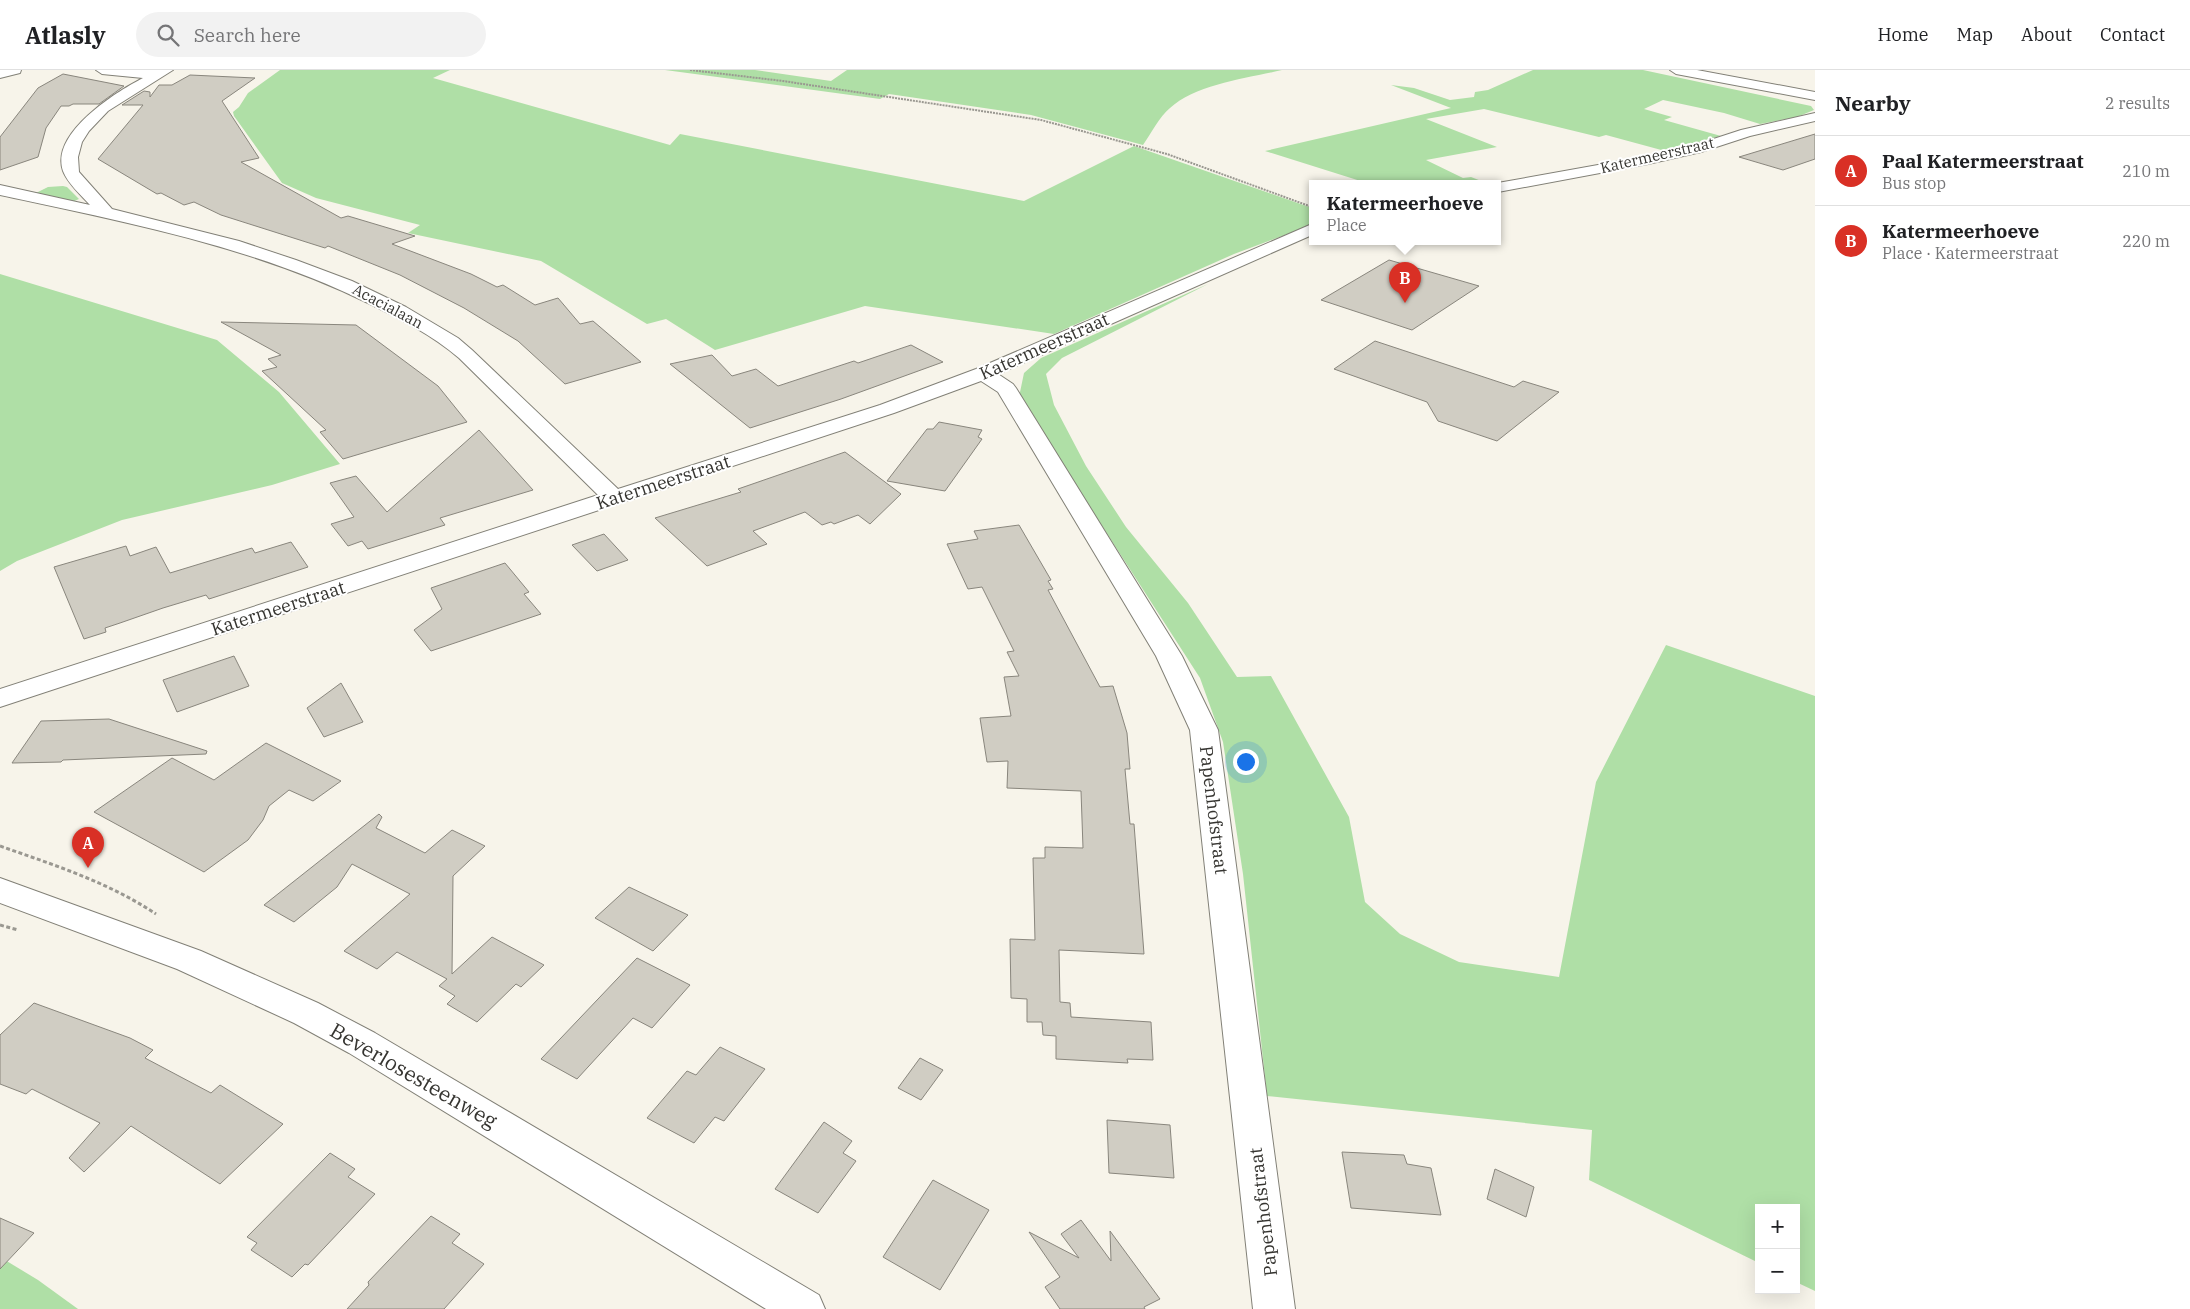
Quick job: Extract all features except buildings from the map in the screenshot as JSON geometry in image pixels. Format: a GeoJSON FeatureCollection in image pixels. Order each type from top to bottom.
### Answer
{"type":"FeatureCollection","features":[{"type":"Feature","properties":{"kind":"street"},"geometry":{"type":"LineString","coordinates":[[0,74],[15,70]]}},
{"type":"Feature","properties":{"kind":"street"},"geometry":{"type":"LineString","coordinates":[[102,70],[162,73]]}},
{"type":"Feature","properties":{"kind":"street"},"geometry":{"type":"LineString","coordinates":[[1676,70],[1815,96]]}},
{"type":"Feature","properties":{"kind":"street"},"geometry":{"type":"LineString","coordinates":[[106,213],[74,177],[71,171],[70,160],[72,148],[79,134],[93,116],[112,102],[162,73]]}},
{"type":"Feature","properties":{"kind":"street"},"geometry":{"type":"LineString","coordinates":[[1698,74],[1815,103]]}},
{"type":"Feature","properties":{"kind":"street","name":"Katermeerstraat"},"geometry":{"type":"LineString","coordinates":[[1501,186],[1648,160],[1696,149],[1746,133],[1815,118]]}},
{"type":"Feature","properties":{"kind":"street","name":"Acacialaan"},"geometry":{"type":"LineString","coordinates":[[6,192],[74,177]]}},
{"type":"Feature","properties":{"kind":"street","name":"Acacialaan"},"geometry":{"type":"LineString","coordinates":[[6,192],[60,205],[106,213],[277,257],[349,285],[399,309],[453,343],[614,498]]}},
{"type":"Feature","properties":{"kind":"street","name":"Katermeerstraat"},"geometry":{"type":"LineString","coordinates":[[0,698],[887,409],[983,374],[1309,230]]}},
{"type":"Feature","properties":{"kind":"street","name":"Papenhofstraat"},"geometry":{"type":"LineString","coordinates":[[983,374],[1006,388],[1169,656],[1204,730],[1274,1309]]}},
{"type":"Feature","properties":{"kind":"street","name":"Beverlosesteenweg"},"geometry":{"type":"LineString","coordinates":[[0,890],[189,960],[322,1021],[362,1042],[804,1309]]}},
{"type":"Feature","properties":{"kind":"path"},"geometry":{"type":"LineString","coordinates":[[690,70],[783,81],[1041,120],[1157,151],[1309,206]]}},
{"type":"Feature","properties":{"kind":"path"},"geometry":{"type":"LineString","coordinates":[[0,846],[123,892],[160,917]]}},
{"type":"Feature","properties":{"kind":"green space"},"geometry":{"type":"Polygon","coordinates":[[[280,70],[450,70],[433,78],[670,145],[680,134],[1024,201],[1134,146],[1309,207],[1309,226],[1234,254],[1054,334],[865,306],[715,350],[666,319],[647,324],[541,261],[408,233],[420,225],[316,198],[282,183],[234,116],[233,112],[239,107],[248,93],[280,70]]]}},
{"type":"Feature","properties":{"kind":"green space"},"geometry":{"type":"Polygon","coordinates":[[[665,70],[755,70],[831,81],[847,70],[1282,70],[1223,83],[1194,93],[1181,100],[1162,116],[1143,145],[1031,115],[889,94],[880,99],[665,70]]]}},
{"type":"Feature","properties":{"kind":"green space"},"geometry":{"type":"Polygon","coordinates":[[[1533,70],[1643,70],[1811,106],[1814,110],[1797,117],[1760,124],[1724,113],[1663,100],[1644,109],[1672,117],[1664,120],[1721,136],[1665,151],[1606,135],[1599,137],[1484,109],[1426,119],[1497,147],[1426,160],[1463,178],[1471,177],[1479,180],[1357,180],[1265,151],[1451,108],[1391,85],[1414,88],[1450,100],[1474,97],[1475,92],[1488,90],[1533,70]]]}},
{"type":"Feature","properties":{"kind":"green space"},"geometry":{"type":"Polygon","coordinates":[[[48,187],[67,187],[79,199],[72,202],[34,194],[48,187]]]}},
{"type":"Feature","properties":{"kind":"green space"},"geometry":{"type":"Polygon","coordinates":[[[0,274],[217,340],[279,392],[340,464],[272,485],[122,520],[17,561],[0,571],[0,274]]]}},
{"type":"Feature","properties":{"kind":"green space"},"geometry":{"type":"Polygon","coordinates":[[[1208,284],[1062,358],[1046,374],[1054,405],[1086,466],[1126,527],[1188,603],[1237,677],[1271,676],[1349,817],[1365,902],[1400,934],[1459,962],[1559,977],[1596,782],[1666,645],[1815,696],[1815,1291],[1800,1284],[1800,1204],[1755,1204],[1755,1261],[1589,1180],[1592,1130],[1267,1096],[1243,874],[1223,742],[1200,678],[1019,397],[1024,373],[1041,358],[1208,284]]]}},
{"type":"Feature","properties":{"kind":"green space"},"geometry":{"type":"Polygon","coordinates":[[[0,1257],[38,1280],[78,1309],[0,1309],[0,1257]]]}},
{"type":"Feature","properties":{"kind":"place","name":"Katermeerhoeve"},"geometry":{"type":"Point","coordinates":[1405,303]}},
{"type":"Feature","properties":{"kind":"place","name":"Paal Katermeerstraat"},"geometry":{"type":"Point","coordinates":[88,868]}}]}
